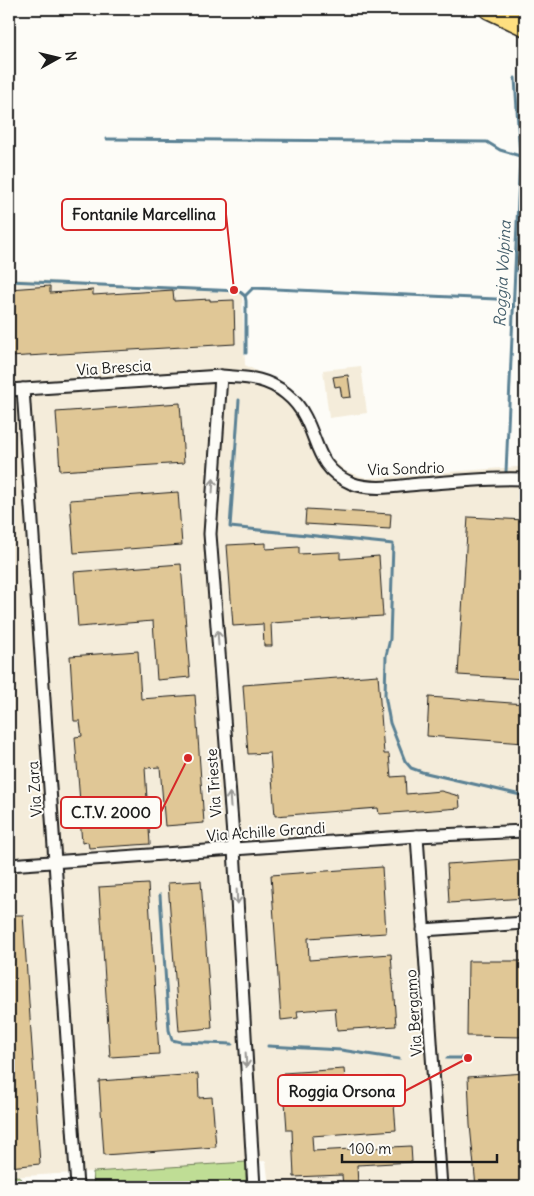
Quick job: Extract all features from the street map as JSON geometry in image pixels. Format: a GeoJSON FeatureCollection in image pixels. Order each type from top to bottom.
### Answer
{"type":"FeatureCollection","features":[{"type":"Feature","properties":{"kind":"highway"},"geometry":{"type":"LineString","coordinates":[[489,9],[525,26]]}},
{"type":"Feature","properties":{"kind":"street","name":"Via Brescia"},"geometry":{"type":"LineString","coordinates":[[9,390],[221,376]]}},
{"type":"Feature","properties":{"kind":"street","name":"Via Sondrio"},"geometry":{"type":"LineString","coordinates":[[221,376],[259,380],[273,385],[285,393],[296,403],[304,415],[324,461],[336,474],[356,484],[370,487],[503,478],[525,479]]}},
{"type":"Feature","properties":{"kind":"street","name":"Via Trieste"},"geometry":{"type":"LineString","coordinates":[[221,376],[210,534],[234,849],[254,1187]]}},
{"type":"Feature","properties":{"kind":"street","name":"Via Zara"},"geometry":{"type":"LineString","coordinates":[[23,389],[76,1187]]}},
{"type":"Feature","properties":{"kind":"street","name":"Via Achille Grandi"},"geometry":{"type":"LineString","coordinates":[[9,865],[417,836],[525,831]]}},
{"type":"Feature","properties":{"kind":"street","name":"Via Bergamo"},"geometry":{"type":"LineString","coordinates":[[417,836],[441,1187]]}},
{"type":"Feature","properties":{"kind":"street"},"geometry":{"type":"LineString","coordinates":[[423,930],[525,923]]}},
{"type":"Feature","properties":{"kind":"shaded area"},"geometry":{"type":"Polygon","coordinates":[[[9,278],[242,293],[245,365],[290,388],[313,418],[327,454],[345,471],[367,478],[517,467],[525,468],[525,1187],[269,1187],[266,1161],[9,1177],[9,278]]]}},
{"type":"Feature","properties":{"kind":"shaded area"},"geometry":{"type":"Polygon","coordinates":[[[361,366],[367,413],[329,418],[323,370],[361,366]]]}},
{"type":"Feature","properties":{"kind":"green space"},"geometry":{"type":"Polygon","coordinates":[[[246,1162],[246,1187],[94,1187],[93,1172],[246,1162]]]}},
{"type":"Feature","properties":{"kind":"green space"},"geometry":{"type":"Polygon","coordinates":[[[17,1176],[31,1187],[9,1187],[9,1177],[17,1176]]]}},
{"type":"Feature","properties":{"kind":"building"},"geometry":{"type":"Polygon","coordinates":[[[519,237],[525,238],[525,270],[517,270],[519,237]]]}},
{"type":"Feature","properties":{"kind":"building"},"geometry":{"type":"Polygon","coordinates":[[[50,286],[50,293],[93,290],[93,295],[173,290],[174,301],[234,300],[235,344],[9,357],[9,289],[50,286]]]}},
{"type":"Feature","properties":{"kind":"building"},"geometry":{"type":"Polygon","coordinates":[[[348,375],[351,397],[342,398],[340,386],[335,387],[333,377],[348,375]]]}},
{"type":"Feature","properties":{"kind":"building"},"geometry":{"type":"Polygon","coordinates":[[[180,403],[184,463],[60,471],[56,412],[180,403]]]}},
{"type":"Feature","properties":{"kind":"building"},"geometry":{"type":"Polygon","coordinates":[[[178,492],[182,545],[74,553],[70,500],[178,492]]]}},
{"type":"Feature","properties":{"kind":"building"},"geometry":{"type":"Polygon","coordinates":[[[306,509],[391,514],[390,529],[305,524],[306,509]]]}},
{"type":"Feature","properties":{"kind":"building"},"geometry":{"type":"Polygon","coordinates":[[[468,517],[525,520],[525,679],[458,675],[468,517]]]}},
{"type":"Feature","properties":{"kind":"building"},"geometry":{"type":"Polygon","coordinates":[[[266,543],[266,549],[299,547],[299,554],[340,552],[340,559],[379,556],[383,616],[271,623],[272,646],[264,646],[263,624],[233,626],[227,545],[266,543]]]}},
{"type":"Feature","properties":{"kind":"building"},"geometry":{"type":"Polygon","coordinates":[[[181,564],[190,677],[157,680],[153,621],[78,627],[74,572],[181,564]]]}},
{"type":"Feature","properties":{"kind":"building"},"geometry":{"type":"Polygon","coordinates":[[[138,651],[141,699],[195,695],[204,823],[165,826],[160,767],[145,768],[150,844],[89,848],[88,842],[82,843],[80,818],[87,817],[86,802],[80,802],[75,737],[82,736],[80,721],[74,721],[70,656],[138,651]]]}},
{"type":"Feature","properties":{"kind":"building"},"geometry":{"type":"Polygon","coordinates":[[[378,675],[384,754],[389,754],[391,777],[405,776],[406,794],[441,791],[459,796],[460,808],[379,814],[378,808],[275,816],[270,753],[248,754],[243,685],[378,675]]]}},
{"type":"Feature","properties":{"kind":"building"},"geometry":{"type":"Polygon","coordinates":[[[429,697],[525,704],[524,743],[427,736],[429,697]]]}},
{"type":"Feature","properties":{"kind":"building"},"geometry":{"type":"Polygon","coordinates":[[[525,859],[525,898],[449,903],[447,864],[525,859]]]}},
{"type":"Feature","properties":{"kind":"building"},"geometry":{"type":"Polygon","coordinates":[[[382,867],[386,933],[308,938],[309,960],[391,954],[396,1026],[337,1030],[335,1008],[297,1011],[298,1018],[281,1020],[271,875],[382,867]]]}},
{"type":"Feature","properties":{"kind":"building"},"geometry":{"type":"Polygon","coordinates":[[[201,881],[212,1028],[179,1031],[168,883],[201,881]]]}},
{"type":"Feature","properties":{"kind":"building"},"geometry":{"type":"Polygon","coordinates":[[[148,884],[159,1054],[110,1057],[99,887],[148,884]]]}},
{"type":"Feature","properties":{"kind":"building"},"geometry":{"type":"Polygon","coordinates":[[[9,915],[23,915],[40,1164],[9,1167],[9,915]]]}},
{"type":"Feature","properties":{"kind":"building"},"geometry":{"type":"Polygon","coordinates":[[[468,961],[525,961],[525,1037],[467,1036],[468,961]]]}},
{"type":"Feature","properties":{"kind":"building"},"geometry":{"type":"Polygon","coordinates":[[[344,1069],[345,1080],[392,1077],[396,1130],[312,1136],[313,1151],[411,1146],[412,1162],[357,1165],[358,1187],[343,1187],[342,1175],[294,1177],[292,1130],[287,1130],[283,1073],[344,1069]]]}},
{"type":"Feature","properties":{"kind":"building"},"geometry":{"type":"Polygon","coordinates":[[[525,1073],[525,1187],[476,1187],[468,1077],[525,1073]]]}},
{"type":"Feature","properties":{"kind":"building"},"geometry":{"type":"Polygon","coordinates":[[[198,1074],[199,1098],[212,1097],[216,1147],[104,1155],[99,1081],[198,1074]]]}},
{"type":"Feature","properties":{"kind":"waterway","name":"Roggia Volpina"},"geometry":{"type":"LineString","coordinates":[[506,472],[520,156],[515,78]]}},
{"type":"Feature","properties":{"kind":"waterway"},"geometry":{"type":"LineString","coordinates":[[107,139],[487,142],[500,150],[520,156]]}},
{"type":"Feature","properties":{"kind":"waterway"},"geometry":{"type":"LineString","coordinates":[[9,281],[239,291],[245,296],[246,301],[246,353]]}},
{"type":"Feature","properties":{"kind":"waterway"},"geometry":{"type":"LineString","coordinates":[[245,296],[253,288],[496,299],[514,307]]}},
{"type":"Feature","properties":{"kind":"waterway"},"geometry":{"type":"LineString","coordinates":[[239,400],[230,527],[393,544],[390,639],[386,656],[385,695],[390,723],[405,761],[411,768],[422,772],[525,796]]}},
{"type":"Feature","properties":{"kind":"waterway"},"geometry":{"type":"LineString","coordinates":[[160,895],[169,1030],[172,1040],[232,1044]]}},
{"type":"Feature","properties":{"kind":"waterway"},"geometry":{"type":"LineString","coordinates":[[268,1046],[341,1050],[399,1059]]}},
{"type":"Feature","properties":{"kind":"waterway"},"geometry":{"type":"LineString","coordinates":[[447,1058],[468,1058]]}},
{"type":"Feature","properties":{"kind":"place","name":"Fontanile Marcellina"},"geometry":{"type":"Point","coordinates":[234,290]}},
{"type":"Feature","properties":{"kind":"place","name":"C.T.V. 2000"},"geometry":{"type":"Point","coordinates":[188,758]}},
{"type":"Feature","properties":{"kind":"place","name":"Roggia Orsona"},"geometry":{"type":"Point","coordinates":[468,1058]}}]}
